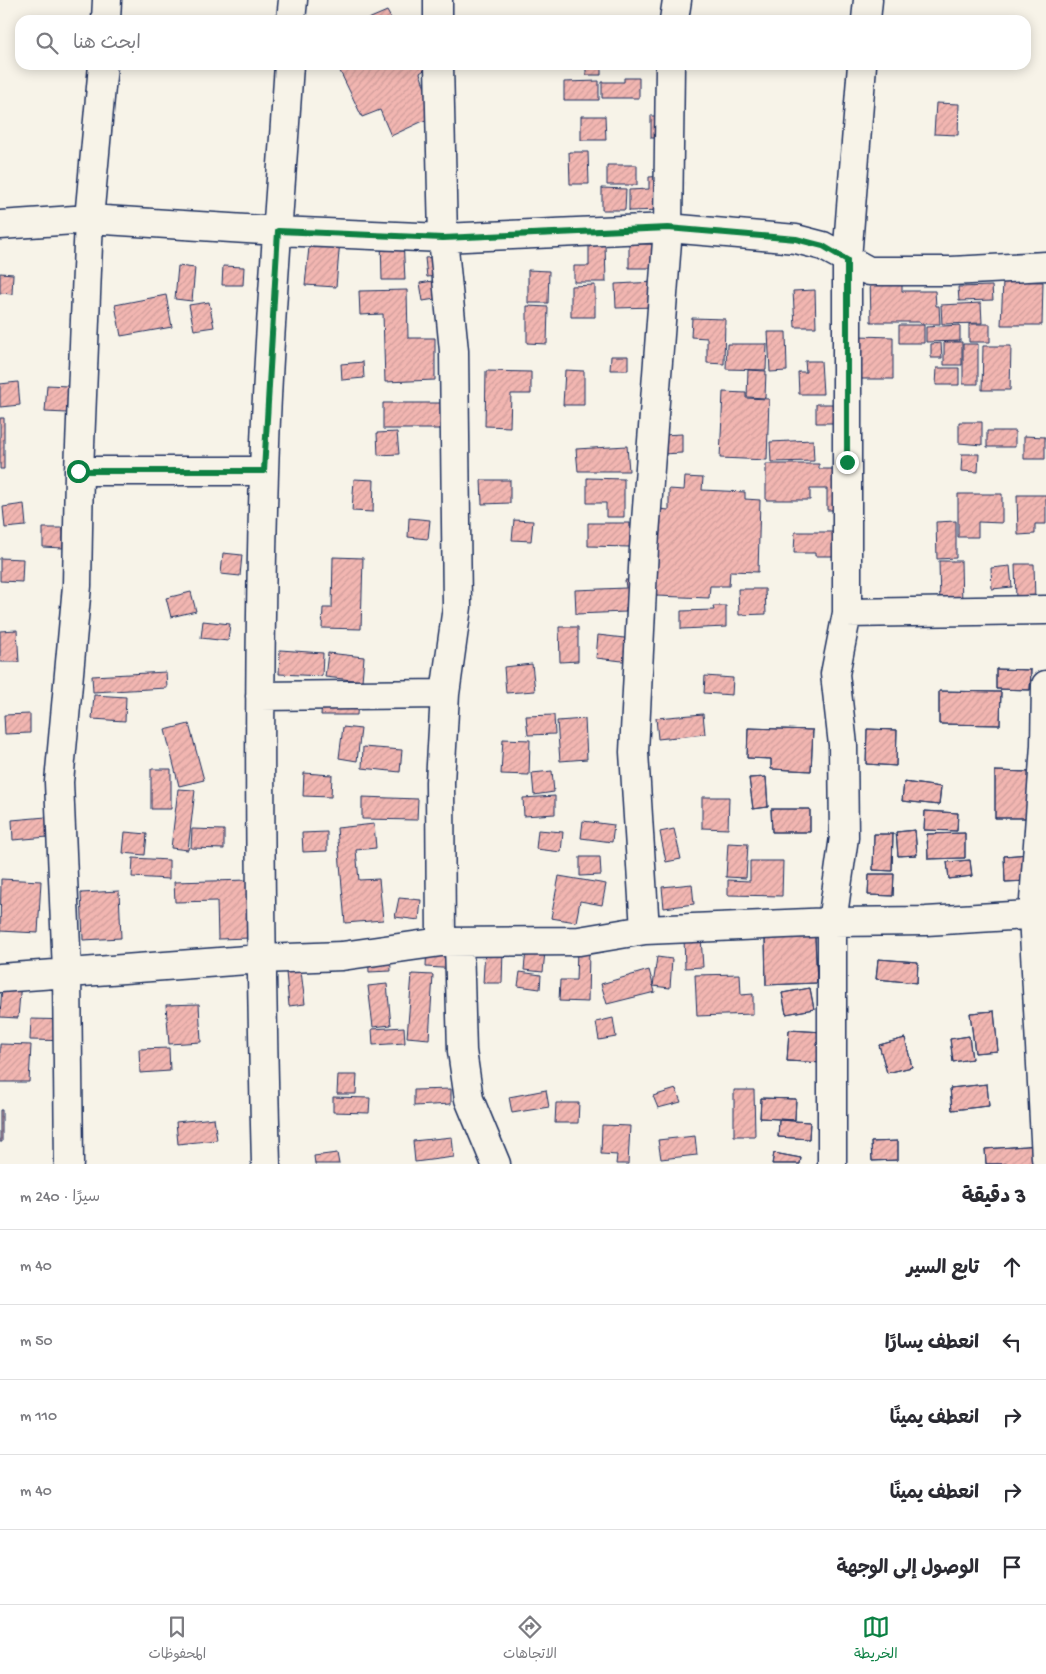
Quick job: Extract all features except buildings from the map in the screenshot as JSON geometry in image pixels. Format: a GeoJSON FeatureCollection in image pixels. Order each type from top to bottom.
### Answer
{"type":"FeatureCollection","features":[{"type":"Feature","properties":{"kind":"street"},"geometry":{"type":"LineString","coordinates":[[106,15],[107,0]]}},
{"type":"Feature","properties":{"kind":"street"},"geometry":{"type":"LineString","coordinates":[[292,15],[293,0]]}},
{"type":"Feature","properties":{"kind":"street"},"geometry":{"type":"LineString","coordinates":[[438,0],[438,15]]}},
{"type":"Feature","properties":{"kind":"street"},"geometry":{"type":"LineString","coordinates":[[675,15],[677,0]]}},
{"type":"Feature","properties":{"kind":"street"},"geometry":{"type":"LineString","coordinates":[[866,15],[868,0]]}},
{"type":"Feature","properties":{"kind":"street"},"geometry":{"type":"LineString","coordinates":[[69,1164],[67,972],[59,782],[77,586],[78,471],[89,219],[103,70]]}},
{"type":"Feature","properties":{"kind":"street"},"geometry":{"type":"LineString","coordinates":[[266,1164],[261,958],[260,696],[264,471],[288,70]]}},
{"type":"Feature","properties":{"kind":"street"},"geometry":{"type":"LineString","coordinates":[[439,70],[443,238],[454,351],[457,607],[445,694],[440,782],[450,942],[468,1099],[496,1164]]}},
{"type":"Feature","properties":{"kind":"street"},"geometry":{"type":"LineString","coordinates":[[645,930],[634,752],[644,548],[668,228],[670,70]]}},
{"type":"Feature","properties":{"kind":"street"},"geometry":{"type":"LineString","coordinates":[[832,1164],[832,922],[844,837],[843,746],[835,674],[847,613],[847,260],[862,70]]}},
{"type":"Feature","properties":{"kind":"street"},"geometry":{"type":"LineString","coordinates":[[0,225],[89,219],[278,231],[443,238],[668,228],[796,239],[823,246],[869,271],[951,271],[1046,266]]}},
{"type":"Feature","properties":{"kind":"street"},"geometry":{"type":"LineString","coordinates":[[78,471],[264,471]]}},
{"type":"Feature","properties":{"kind":"street"},"geometry":{"type":"LineString","coordinates":[[847,613],[1046,610]]}},
{"type":"Feature","properties":{"kind":"street"},"geometry":{"type":"LineString","coordinates":[[1046,685],[1040,915],[1046,1158]]}},
{"type":"Feature","properties":{"kind":"street"},"geometry":{"type":"LineString","coordinates":[[260,696],[445,694]]}},
{"type":"Feature","properties":{"kind":"street"},"geometry":{"type":"LineString","coordinates":[[0,978],[261,958],[342,956],[450,942],[579,941],[645,930],[832,922],[926,921],[1040,915]]}},
{"type":"Feature","properties":{"kind":"route"},"geometry":{"type":"LineString","coordinates":[[78,471],[264,471],[278,231],[443,238],[668,228],[796,239],[823,246],[847,260],[847,462]]}}]}
